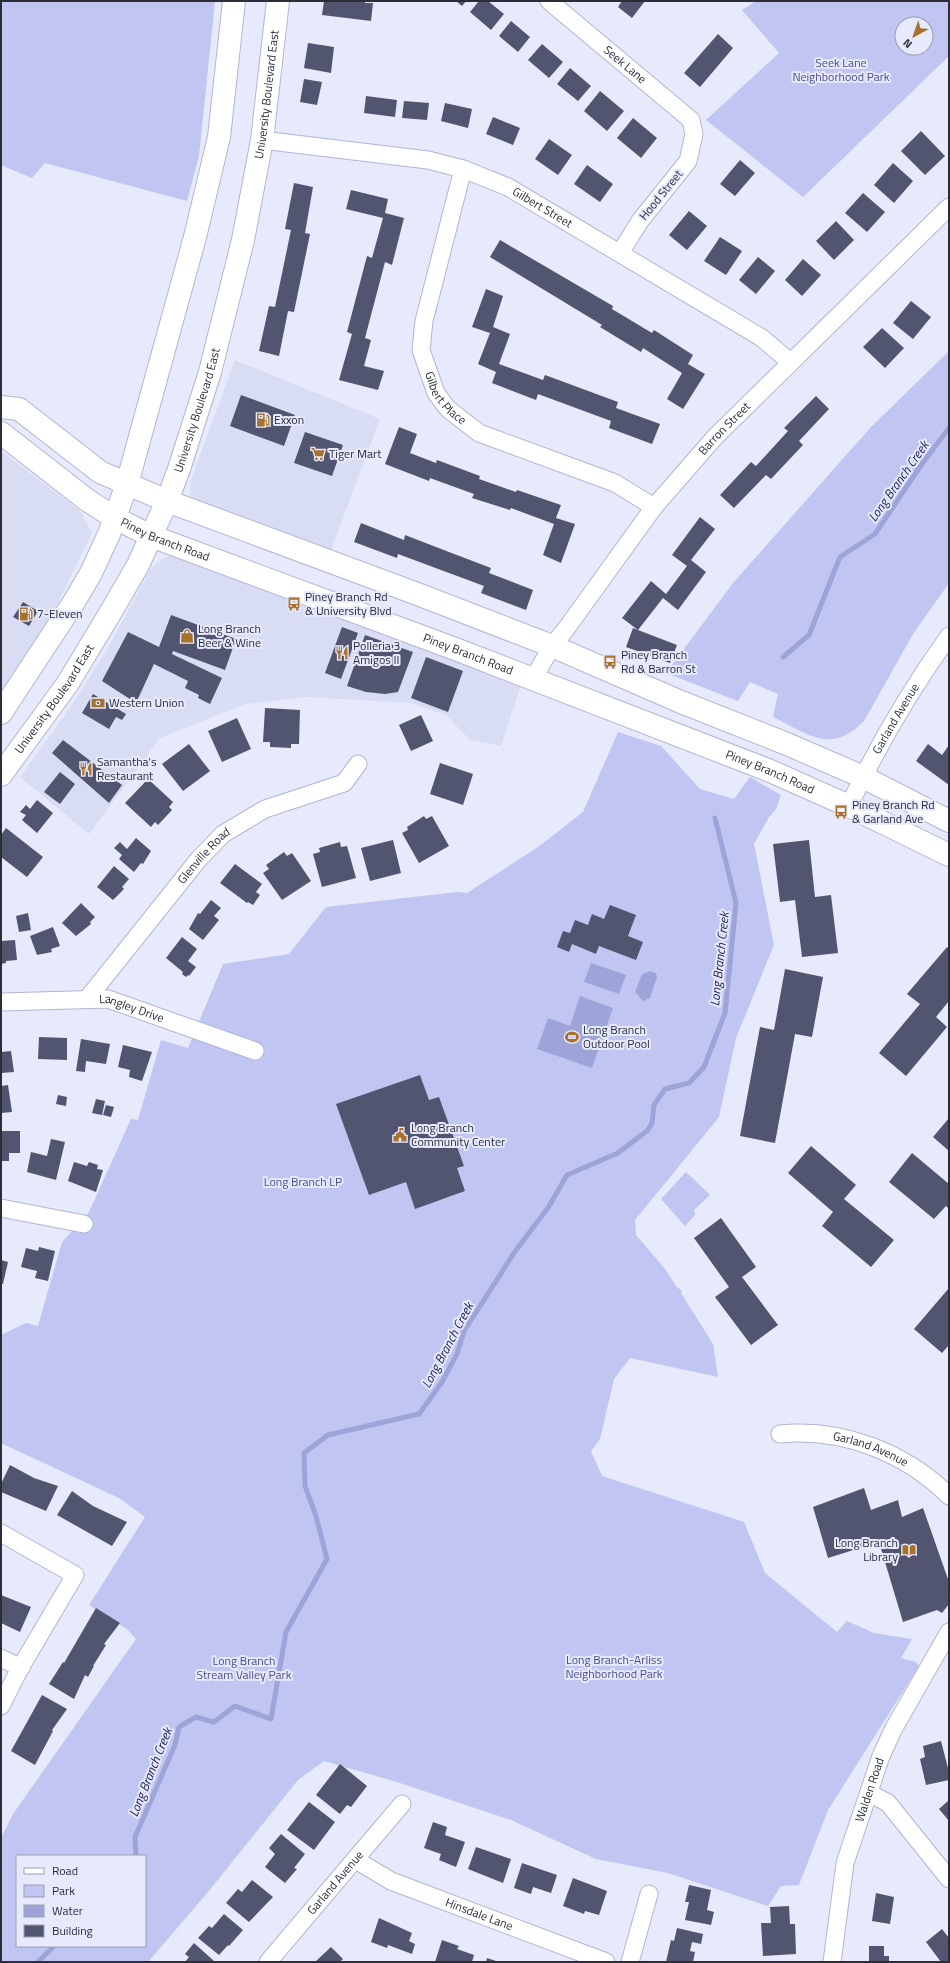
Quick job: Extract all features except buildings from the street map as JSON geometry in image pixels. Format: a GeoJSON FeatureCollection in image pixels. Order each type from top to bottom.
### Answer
{"type":"FeatureCollection","features":[{"type":"Feature","properties":{"kind":"main road"},"geometry":{"type":"LineString","coordinates":[[1,713],[74,602],[104,548],[127,484],[195,237],[219,138],[234,1]]}},
{"type":"Feature","properties":{"kind":"main road","name":"University Boulevard East"},"geometry":{"type":"LineString","coordinates":[[1,775],[68,683],[138,566],[167,501],[210,372],[243,240],[262,140],[278,1]]}},
{"type":"Feature","properties":{"kind":"main road"},"geometry":{"type":"LineString","coordinates":[[1,406],[19,409],[100,472],[127,484],[167,501],[420,595],[552,646],[681,702],[787,744],[863,777],[949,821]]}},
{"type":"Feature","properties":{"kind":"main road","name":"Piney Branch Road"},"geometry":{"type":"LineString","coordinates":[[1,433],[87,500],[115,518],[151,536],[533,679],[768,770],[849,806],[949,856]]}},
{"type":"Feature","properties":{"kind":"street","name":"Seek Lane"},"geometry":{"type":"LineString","coordinates":[[548,1],[691,120],[694,134]]}},
{"type":"Feature","properties":{"kind":"street","name":"Hood Street"},"geometry":{"type":"LineString","coordinates":[[620,253],[640,221],[688,161],[694,134]]}},
{"type":"Feature","properties":{"kind":"street","name":"Gilbert Street"},"geometry":{"type":"LineString","coordinates":[[262,140],[428,160],[463,169],[508,186],[762,338],[790,362]]}},
{"type":"Feature","properties":{"kind":"street","name":"Gilbert Place"},"geometry":{"type":"LineString","coordinates":[[463,169],[424,321],[421,350],[436,393],[448,409],[479,433],[615,483],[654,507]]}},
{"type":"Feature","properties":{"kind":"street","name":"Barron Street"},"geometry":{"type":"LineString","coordinates":[[533,679],[552,646],[566,629],[654,507],[715,437],[949,207]]}},
{"type":"Feature","properties":{"kind":"street","name":"Garland Avenue"},"geometry":{"type":"LineString","coordinates":[[849,806],[863,777],[927,666],[949,636]]}},
{"type":"Feature","properties":{"kind":"street","name":"Glenville Road"},"geometry":{"type":"LineString","coordinates":[[87,999],[198,860],[223,834],[265,809],[344,783],[358,764]]}},
{"type":"Feature","properties":{"kind":"street","name":"Langley Drive"},"geometry":{"type":"LineString","coordinates":[[1,1002],[108,999],[255,1051]]}},
{"type":"Feature","properties":{"kind":"street"},"geometry":{"type":"LineString","coordinates":[[1,1208],[84,1224]]}},
{"type":"Feature","properties":{"kind":"street","name":"Garland Avenue"},"geometry":{"type":"LineString","coordinates":[[780,1434],[804,1432],[836,1436],[870,1446],[911,1465],[938,1485],[949,1496]]}},
{"type":"Feature","properties":{"kind":"street"},"geometry":{"type":"LineString","coordinates":[[1,1533],[75,1575],[21,1668],[1,1706]]}},
{"type":"Feature","properties":{"kind":"street","name":"Walden Road"},"geometry":{"type":"LineString","coordinates":[[832,1962],[844,1863],[881,1756],[894,1728],[949,1632]]}},
{"type":"Feature","properties":{"kind":"street"},"geometry":{"type":"LineString","coordinates":[[1,1658],[21,1668]]}},
{"type":"Feature","properties":{"kind":"street"},"geometry":{"type":"LineString","coordinates":[[869,1793],[888,1803],[949,1879]]}},
{"type":"Feature","properties":{"kind":"street","name":"Garland Avenue"},"geometry":{"type":"LineString","coordinates":[[268,1962],[402,1804]]}},
{"type":"Feature","properties":{"kind":"street","name":"Hinsdale Lane"},"geometry":{"type":"LineString","coordinates":[[356,1860],[391,1881],[606,1962]]}},
{"type":"Feature","properties":{"kind":"street"},"geometry":{"type":"LineString","coordinates":[[630,1962],[649,1894]]}},
{"type":"Feature","properties":{"kind":"shaded area"},"geometry":{"type":"Polygon","coordinates":[[[235,360],[380,419],[327,561],[198,510],[190,497],[191,480],[235,360]]]}},
{"type":"Feature","properties":{"kind":"shaded area"},"geometry":{"type":"Polygon","coordinates":[[[1,451],[80,511],[92,533],[50,619],[1,694],[1,451]]]}},
{"type":"Feature","properties":{"kind":"shaded area"},"geometry":{"type":"Polygon","coordinates":[[[187,555],[522,682],[501,746],[470,740],[446,715],[410,703],[306,697],[245,704],[160,738],[89,834],[20,777],[72,705],[108,648],[151,568],[168,556],[187,555]]]}},
{"type":"Feature","properties":{"kind":"green space"},"geometry":{"type":"Polygon","coordinates":[[[1,1],[215,1],[199,156],[187,201],[45,163],[32,178],[1,165],[1,1]]]}},
{"type":"Feature","properties":{"kind":"green space","name":"Seek Lane Neighborhood Park"},"geometry":{"type":"Polygon","coordinates":[[[756,1],[949,1],[949,56],[803,197],[706,120],[779,53],[742,10],[756,1]]]}},
{"type":"Feature","properties":{"kind":"green space"},"geometry":{"type":"Polygon","coordinates":[[[949,351],[949,583],[913,634],[864,721],[852,731],[841,737],[830,739],[819,738],[797,730],[773,717],[778,694],[750,682],[738,701],[666,673],[733,583],[871,427],[949,351]]]}},
{"type":"Feature","properties":{"kind":"green space"},"geometry":{"type":"Polygon","coordinates":[[[618,732],[661,746],[700,789],[734,799],[750,777],[781,795],[776,809],[769,817],[754,844],[774,945],[736,1038],[719,1117],[635,1220],[636,1235],[665,1269],[676,1286],[682,1291],[681,1293],[713,1344],[718,1377],[630,1358],[614,1379],[600,1439],[591,1451],[602,1476],[744,1522],[765,1573],[837,1632],[847,1621],[874,1633],[912,1639],[901,1658],[916,1662],[919,1666],[828,1810],[799,1885],[781,1886],[768,1906],[668,1873],[596,1859],[511,1820],[397,1782],[324,1761],[298,1780],[208,1892],[148,1962],[1,1962],[1,1838],[13,1814],[136,1639],[127,1629],[89,1605],[145,1517],[119,1498],[1,1443],[1,1335],[26,1323],[38,1326],[62,1242],[89,1212],[131,1119],[138,1120],[161,1040],[188,1048],[223,964],[289,954],[326,907],[457,892],[467,893],[538,847],[583,812],[618,732]]]}},
{"type":"Feature","properties":{"kind":"green space"},"geometry":{"type":"Polygon","coordinates":[[[686,1172],[710,1195],[694,1210],[695,1215],[685,1226],[661,1199],[686,1172]]]}},
{"type":"Feature","properties":{"kind":"water"},"geometry":{"type":"Polygon","coordinates":[[[591,963],[626,975],[619,994],[584,982],[591,963]]]}},
{"type":"Feature","properties":{"kind":"water"},"geometry":{"type":"Polygon","coordinates":[[[650,971],[656,973],[657,977],[650,998],[643,1001],[635,992],[642,974],[650,971]]]}},
{"type":"Feature","properties":{"kind":"water","name":"Long Branch Outdoor Pool"},"geometry":{"type":"Polygon","coordinates":[[[580,996],[613,1008],[592,1068],[537,1049],[548,1018],[570,1026],[580,996]]]}},
{"type":"Feature","properties":{"kind":"waterway","name":"Long Branch Creek"},"geometry":{"type":"LineString","coordinates":[[783,657],[809,635],[840,557],[875,534],[919,468],[949,428]]}},
{"type":"Feature","properties":{"kind":"waterway","name":"Long Branch Creek"},"geometry":{"type":"LineString","coordinates":[[136,1855],[135,1837],[175,1745],[179,1727],[196,1717],[214,1722],[235,1706],[271,1719],[286,1632],[327,1559],[316,1516],[305,1486],[304,1453],[328,1435],[419,1414],[442,1382],[457,1354],[464,1331],[516,1250],[548,1208],[567,1175],[618,1153],[648,1130],[652,1123],[654,1105],[665,1089],[689,1083],[704,1067],[725,1013],[736,903],[715,818]]}},
{"type":"Feature","properties":{"kind":"waterway","name":"Long Branch Creek"},"geometry":{"type":"LineString","coordinates":[[38,1962],[53,1947]]}},
{"type":"Feature","properties":{"kind":"place","name":"Exxon"},"geometry":{"type":"Point","coordinates":[263,420]}},
{"type":"Feature","properties":{"kind":"place","name":"Tiger Mart"},"geometry":{"type":"Point","coordinates":[318,454]}},
{"type":"Feature","properties":{"kind":"place","name":"Piney Branch Rd & University Blvd"},"geometry":{"type":"Point","coordinates":[294,604]}},
{"type":"Feature","properties":{"kind":"place","name":"7-Eleven"},"geometry":{"type":"Point","coordinates":[26,614]}},
{"type":"Feature","properties":{"kind":"place","name":"Long Branch Beer & Wine"},"geometry":{"type":"Point","coordinates":[187,636]}},
{"type":"Feature","properties":{"kind":"place","name":"Polleria 3 Amigos II"},"geometry":{"type":"Point","coordinates":[342,653]}},
{"type":"Feature","properties":{"kind":"place","name":"Piney Branch Rd & Barron St"},"geometry":{"type":"Point","coordinates":[610,662]}},
{"type":"Feature","properties":{"kind":"place","name":"Western Union"},"geometry":{"type":"Point","coordinates":[98,703]}},
{"type":"Feature","properties":{"kind":"place","name":"Samantha's Restaurant"},"geometry":{"type":"Point","coordinates":[86,769]}},
{"type":"Feature","properties":{"kind":"place","name":"Piney Branch Rd & Garland Ave"},"geometry":{"type":"Point","coordinates":[841,812]}},
{"type":"Feature","properties":{"kind":"place","name":"Long Branch Outdoor Pool"},"geometry":{"type":"Point","coordinates":[572,1037]}},
{"type":"Feature","properties":{"kind":"place","name":"Long Branch Community Center"},"geometry":{"type":"Point","coordinates":[400,1135]}},
{"type":"Feature","properties":{"kind":"place","name":"Long Branch Library"},"geometry":{"type":"Point","coordinates":[909,1550]}},
{"type":"Feature","properties":{"kind":"park label","name":"Long Branch LP"},"geometry":{"type":"Point","coordinates":[303,1182]}},
{"type":"Feature","properties":{"kind":"park label","name":"Long Branch-Arliss Neighborhood Park"},"geometry":{"type":"Point","coordinates":[614,1667]}},
{"type":"Feature","properties":{"kind":"park label","name":"Long Branch Stream Valley Park"},"geometry":{"type":"Point","coordinates":[244,1668]}}]}
